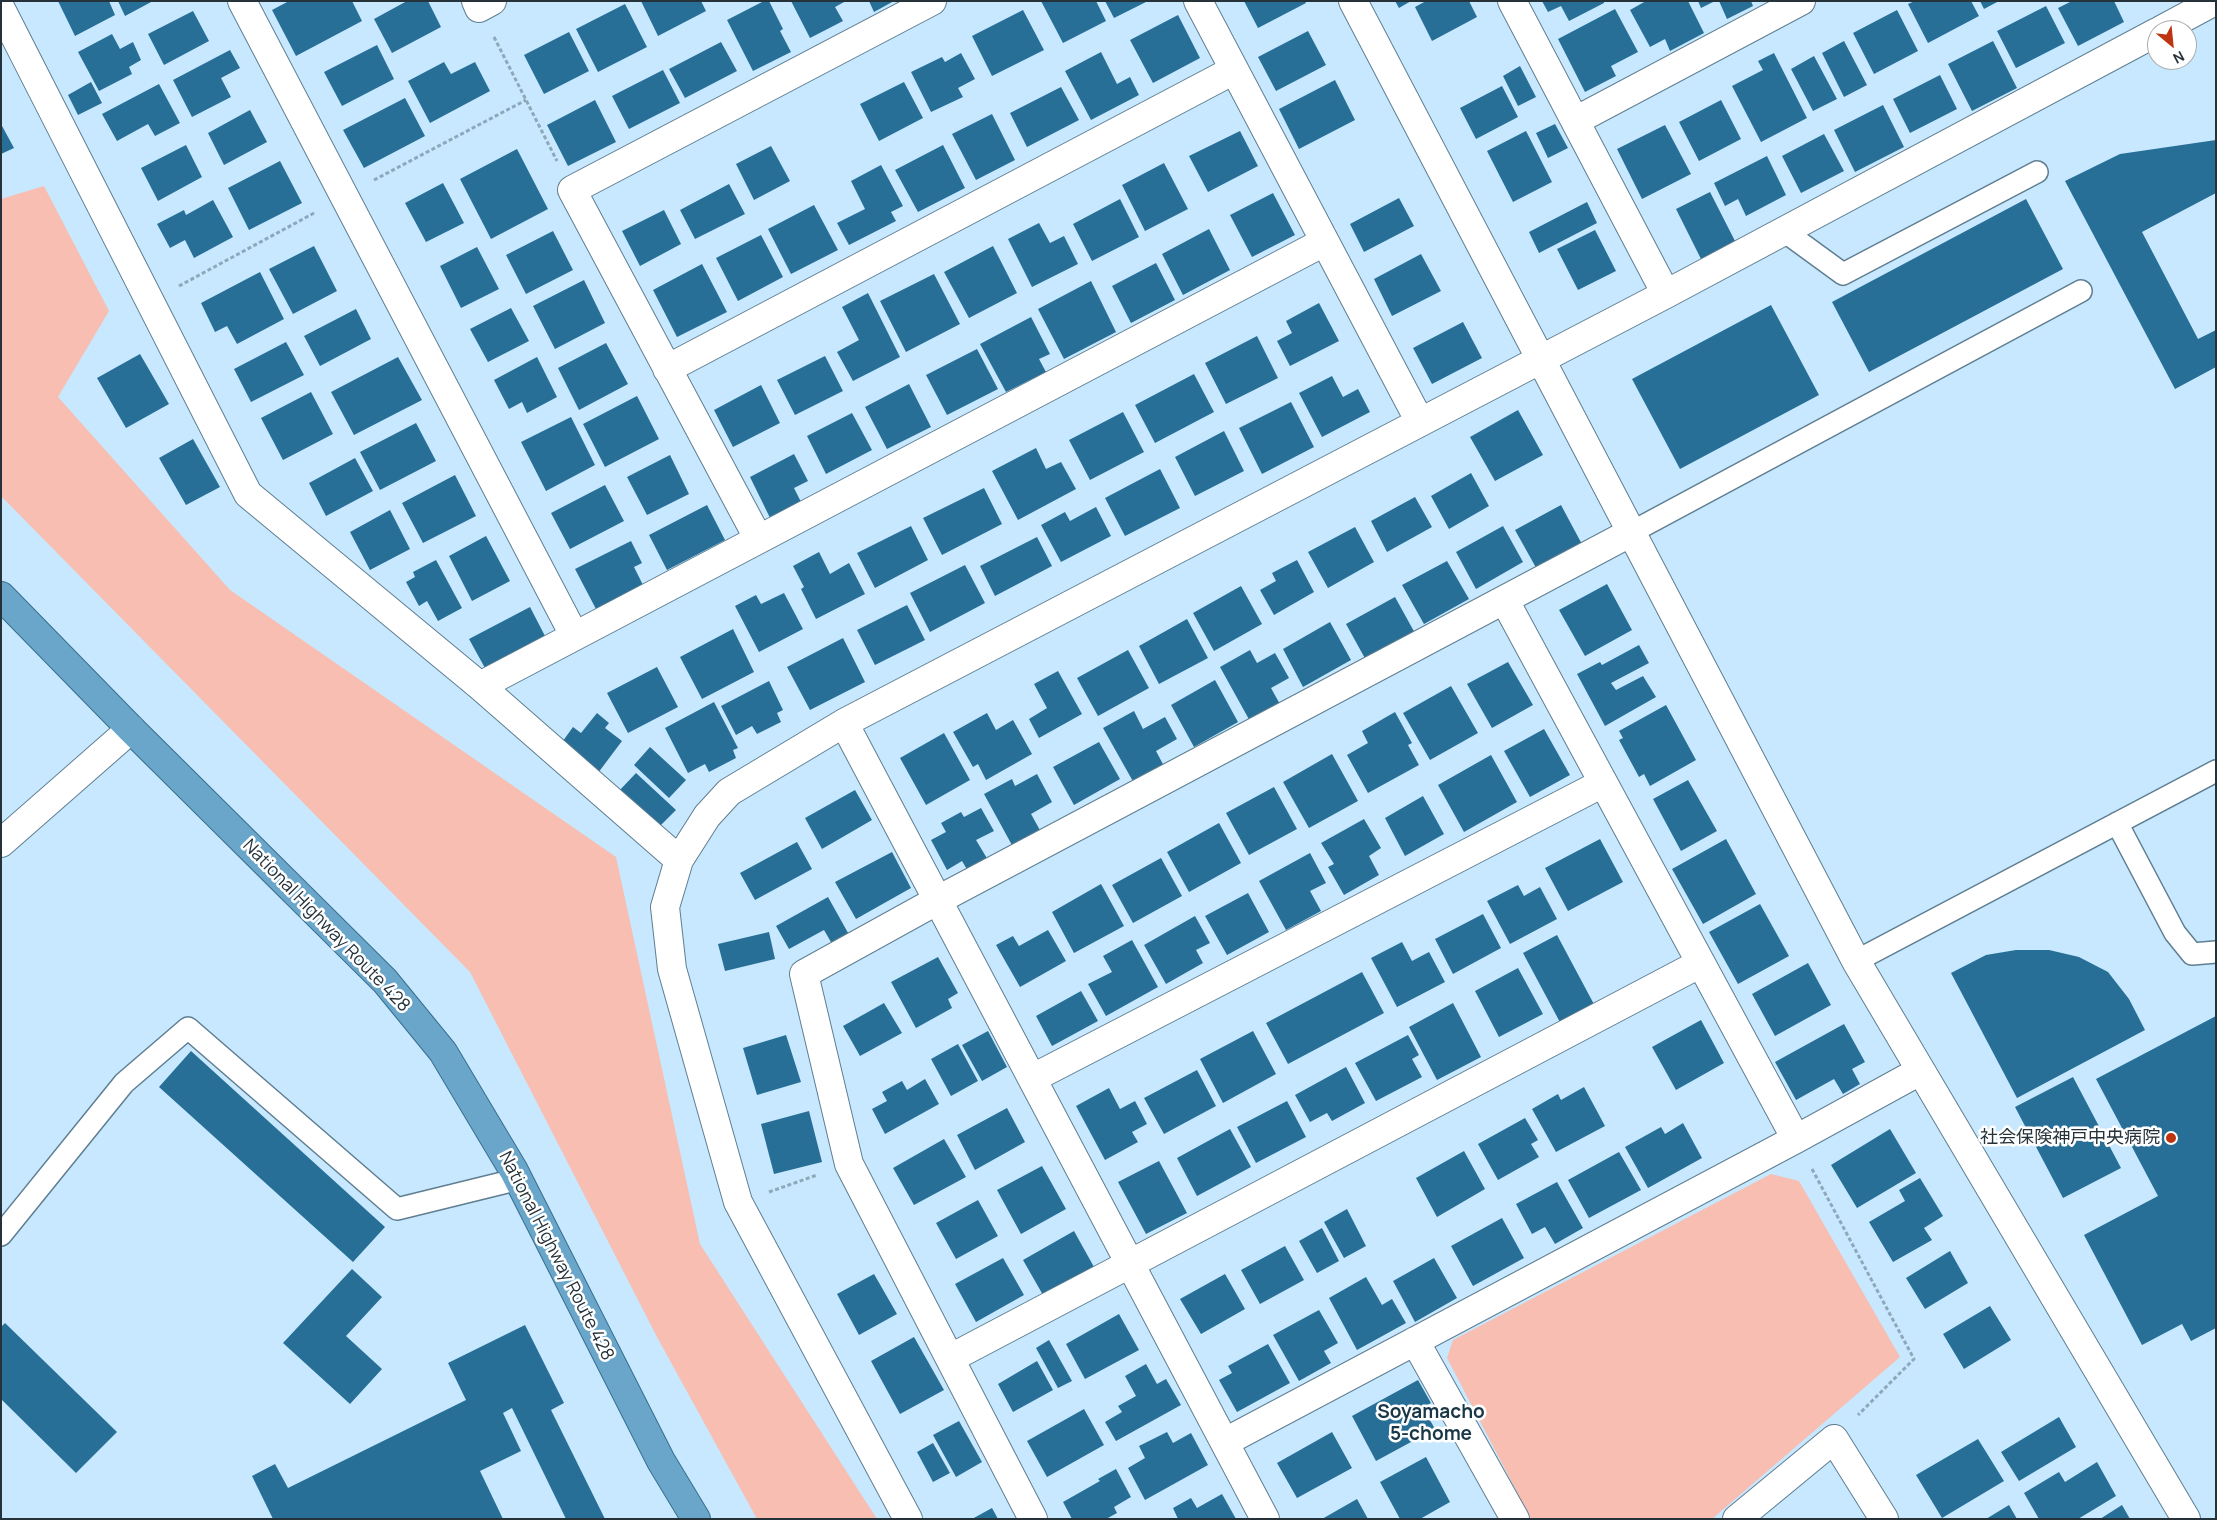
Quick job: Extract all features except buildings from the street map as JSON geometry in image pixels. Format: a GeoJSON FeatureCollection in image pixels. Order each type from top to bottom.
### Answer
{"type":"FeatureCollection","features":[{"type":"Feature","properties":{"kind":"highway","name":"National Highway Route 428"},"geometry":{"type":"LineString","coordinates":[[1,596],[131,729],[385,981],[443,1052],[519,1179],[661,1461],[696,1519]]}},
{"type":"Feature","properties":{"kind":"street"},"geometry":{"type":"LineString","coordinates":[[242,1],[574,636]]}},
{"type":"Feature","properties":{"kind":"street"},"geometry":{"type":"LineString","coordinates":[[758,538],[572,190],[932,1]]}},
{"type":"Feature","properties":{"kind":"street"},"geometry":{"type":"LineString","coordinates":[[1198,1],[1420,422]]}},
{"type":"Feature","properties":{"kind":"street"},"geometry":{"type":"LineString","coordinates":[[1353,1],[1856,961],[2186,1519]]}},
{"type":"Feature","properties":{"kind":"street"},"geometry":{"type":"LineString","coordinates":[[1512,1],[1666,294]]}},
{"type":"Feature","properties":{"kind":"street"},"geometry":{"type":"LineString","coordinates":[[1575,121],[1801,1]]}},
{"type":"Feature","properties":{"kind":"street"},"geometry":{"type":"LineString","coordinates":[[2180,20],[2215,1]]}},
{"type":"Feature","properties":{"kind":"street"},"geometry":{"type":"LineString","coordinates":[[1,9],[248,494],[480,686],[679,860]]}},
{"type":"Feature","properties":{"kind":"street"},"geometry":{"type":"LineString","coordinates":[[908,1519],[738,1202],[672,969],[665,907],[679,860],[707,816],[729,792],[844,723],[1666,294],[2147,37]]}},
{"type":"Feature","properties":{"kind":"street"},"geometry":{"type":"LineString","coordinates":[[667,369],[1234,70]]}},
{"type":"Feature","properties":{"kind":"street"},"geometry":{"type":"LineString","coordinates":[[480,686],[758,538],[1324,242]]}},
{"type":"Feature","properties":{"kind":"street"},"geometry":{"type":"LineString","coordinates":[[1034,1519],[848,1164],[804,974],[938,900],[1505,601],[1630,532]]}},
{"type":"Feature","properties":{"kind":"street"},"geometry":{"type":"LineString","coordinates":[[1505,601],[1796,1139]]}},
{"type":"Feature","properties":{"kind":"street"},"geometry":{"type":"LineString","coordinates":[[844,723],[1266,1519]]}},
{"type":"Feature","properties":{"kind":"street"},"geometry":{"type":"LineString","coordinates":[[1,843],[131,729]]}},
{"type":"Feature","properties":{"kind":"street"},"geometry":{"type":"LineString","coordinates":[[1033,1078],[1603,783]]}},
{"type":"Feature","properties":{"kind":"street"},"geometry":{"type":"LineString","coordinates":[[951,1358],[1701,963]]}},
{"type":"Feature","properties":{"kind":"street"},"geometry":{"type":"LineString","coordinates":[[1225,1442],[1920,1072]]}},
{"type":"Feature","properties":{"kind":"street"},"geometry":{"type":"LineString","coordinates":[[1416,1341],[1515,1519]]}},
{"type":"Feature","properties":{"kind":"street"},"geometry":{"type":"LineString","coordinates":[[1737,1519],[1834,1439],[1884,1519]]}},
{"type":"Feature","properties":{"kind":"lane"},"geometry":{"type":"LineString","coordinates":[[1784,231],[1843,274],[2037,172]]}},
{"type":"Feature","properties":{"kind":"lane"},"geometry":{"type":"LineString","coordinates":[[1630,532],[2080,291]]}},
{"type":"Feature","properties":{"kind":"lane"},"geometry":{"type":"LineString","coordinates":[[1856,961],[2216,771]]}},
{"type":"Feature","properties":{"kind":"lane"},"geometry":{"type":"LineString","coordinates":[[2117,823],[2175,933],[2192,954],[2216,952]]}},
{"type":"Feature","properties":{"kind":"lane"},"geometry":{"type":"LineString","coordinates":[[1,1235],[124,1083],[188,1028],[397,1209],[519,1179]]}},
{"type":"Feature","properties":{"kind":"path"},"geometry":{"type":"LineString","coordinates":[[482,4],[572,190]]}},
{"type":"Feature","properties":{"kind":"path"},"geometry":{"type":"LineString","coordinates":[[1796,1139],[1914,1359],[1834,1439]]}},
{"type":"Feature","properties":{"kind":"path"},"geometry":{"type":"LineString","coordinates":[[738,1202],[848,1164]]}},
{"type":"Feature","properties":{"kind":"shaded area"},"geometry":{"type":"Polygon","coordinates":[[[44,186],[109,311],[58,397],[230,590],[616,857],[700,1244],[877,1519],[757,1519],[657,1337],[470,972],[1,496],[1,199],[44,186]]]}},
{"type":"Feature","properties":{"kind":"shaded area"},"geometry":{"type":"Polygon","coordinates":[[[1771,1174],[1799,1181],[1900,1357],[1712,1519],[1531,1519],[1447,1358],[1453,1340],[1771,1174]]]}},
{"type":"Feature","properties":{"kind":"place","name":"社会保険神戸中央病院"},"geometry":{"type":"Point","coordinates":[2171,1138]}},
{"type":"Feature","properties":{"kind":"district","name":"Soyamacho 5-chome"},"geometry":{"type":"Point","coordinates":[1431,1424]}}]}
